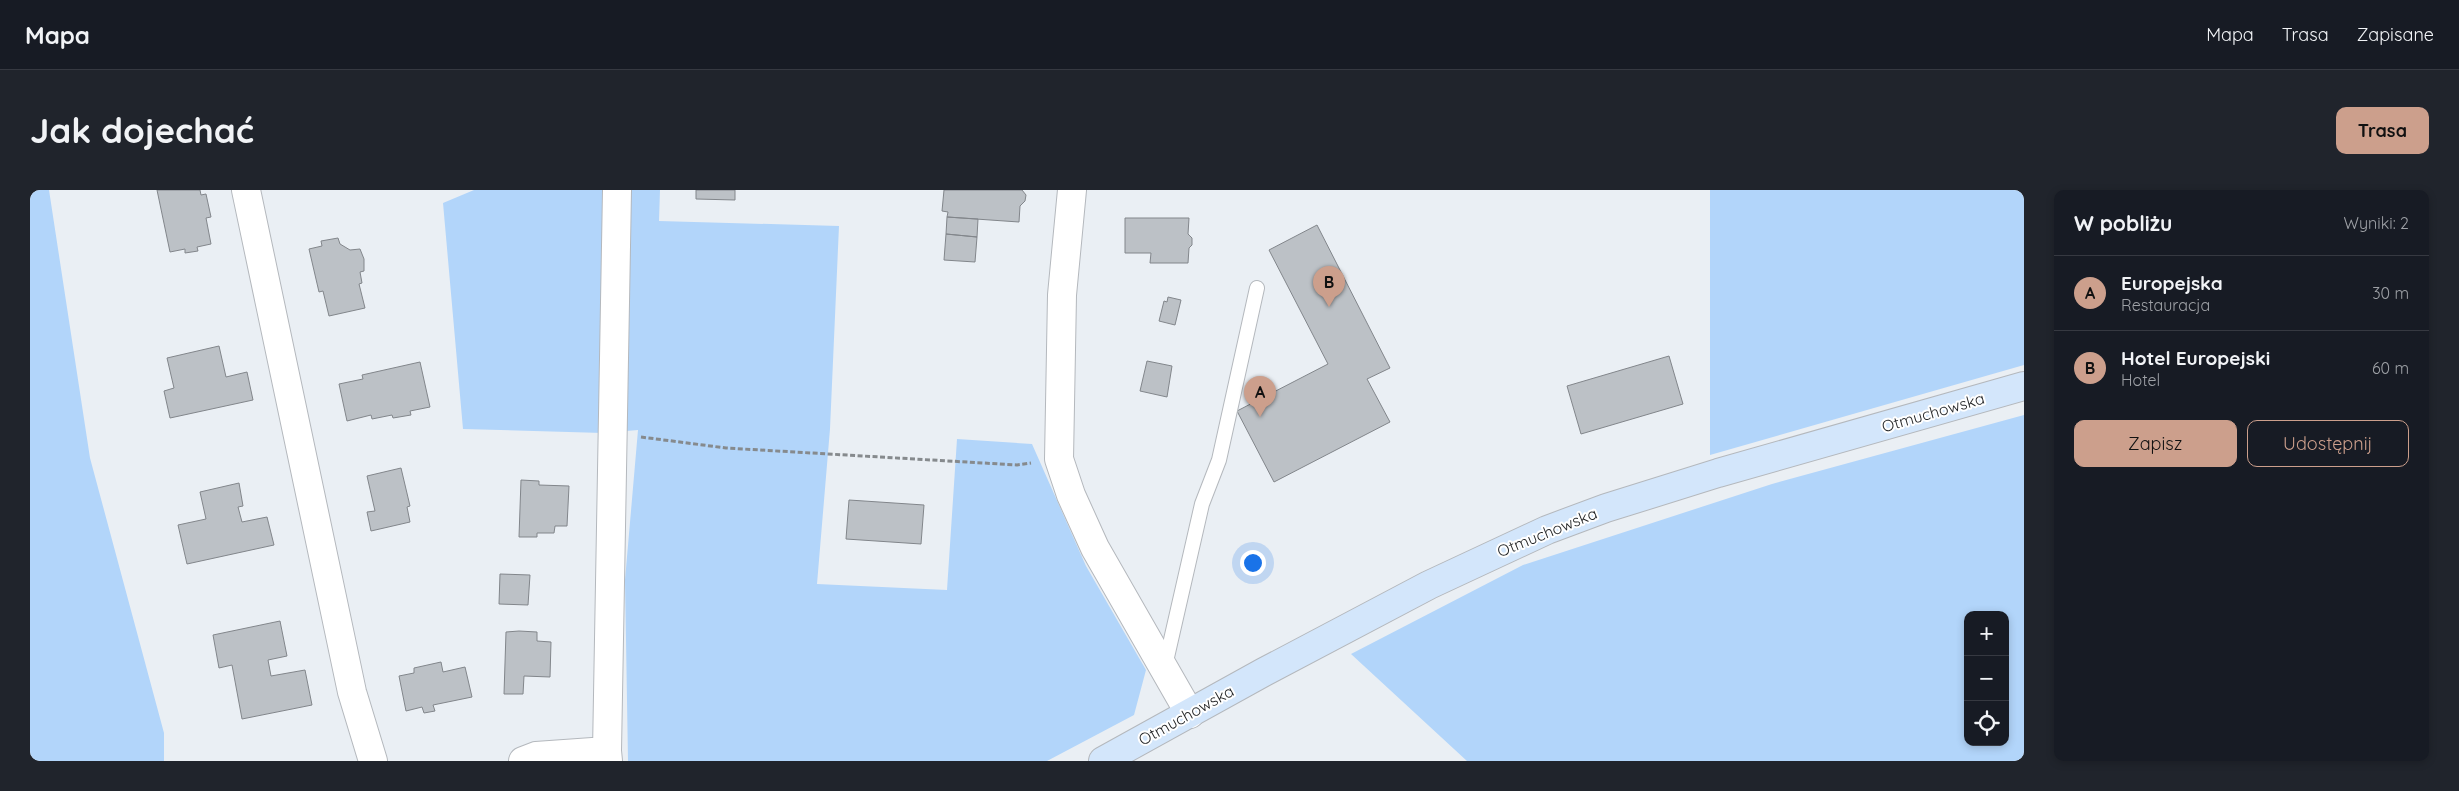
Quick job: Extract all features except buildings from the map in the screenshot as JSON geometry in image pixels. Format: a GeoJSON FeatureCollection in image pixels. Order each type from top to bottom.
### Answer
{"type":"FeatureCollection","features":[{"type":"Feature","properties":{"kind":"main road","name":"Otmuchowska"},"geometry":{"type":"LineString","coordinates":[[1103,761],[1429,585],[1547,530],[1606,508],[1718,473],[2024,386]]}},
{"type":"Feature","properties":{"kind":"street"},"geometry":{"type":"LineString","coordinates":[[246,190],[352,692],[373,761]]}},
{"type":"Feature","properties":{"kind":"street"},"geometry":{"type":"LineString","coordinates":[[524,761],[536,756],[608,756],[617,190]]}},
{"type":"Feature","properties":{"kind":"street"},"geometry":{"type":"LineString","coordinates":[[1072,190],[1062,295],[1059,460],[1071,495],[1095,548],[1190,714]]}},
{"type":"Feature","properties":{"kind":"lane"},"geometry":{"type":"LineString","coordinates":[[1164,667],[1202,504],[1219,460],[1257,288]]}},
{"type":"Feature","properties":{"kind":"path"},"geometry":{"type":"LineString","coordinates":[[614,434],[726,448],[827,455],[1018,465],[1059,460]]}},
{"type":"Feature","properties":{"kind":"shaded area"},"geometry":{"type":"Polygon","coordinates":[[[30,190],[49,190],[90,458],[164,733],[164,761],[30,761],[30,190]]]}},
{"type":"Feature","properties":{"kind":"shaded area"},"geometry":{"type":"Polygon","coordinates":[[[474,190],[660,190],[659,221],[839,226],[830,429],[817,584],[947,590],[957,439],[1032,444],[1086,566],[1146,670],[1134,715],[1047,761],[628,761],[625,580],[638,430],[603,433],[463,429],[443,203],[474,190]]]}},
{"type":"Feature","properties":{"kind":"shaded area"},"geometry":{"type":"Polygon","coordinates":[[[1710,190],[2024,190],[2024,365],[1710,455],[1710,190]]]}},
{"type":"Feature","properties":{"kind":"shaded area"},"geometry":{"type":"Polygon","coordinates":[[[2024,415],[2024,761],[1467,761],[1351,654],[1523,565],[1772,484],[2024,415]]]}},
{"type":"Feature","properties":{"kind":"place","name":"Hotel Europejski"},"geometry":{"type":"Point","coordinates":[1329,307]}},
{"type":"Feature","properties":{"kind":"place","name":"Europejska"},"geometry":{"type":"Point","coordinates":[1260,417]}}]}
